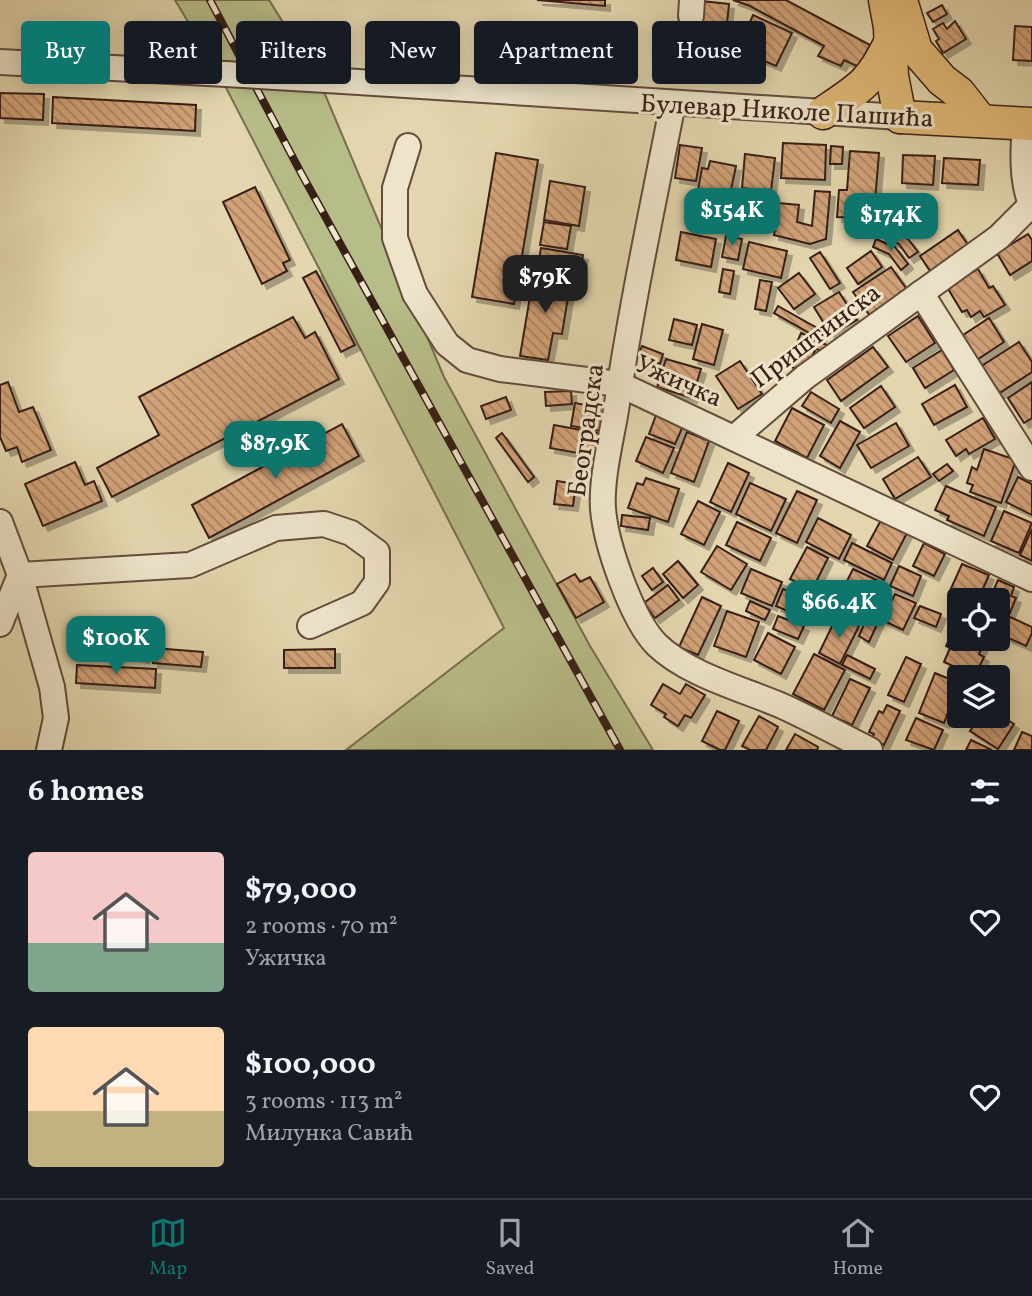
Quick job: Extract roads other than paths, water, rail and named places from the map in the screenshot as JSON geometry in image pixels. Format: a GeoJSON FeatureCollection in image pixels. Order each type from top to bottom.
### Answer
{"type":"FeatureCollection","features":[{"type":"Feature","properties":{"kind":"main road"},"geometry":{"type":"LineString","coordinates":[[885,0],[903,46],[959,93],[981,121]]}},
{"type":"Feature","properties":{"kind":"main road"},"geometry":{"type":"LineString","coordinates":[[896,0],[903,7],[903,46],[892,76],[900,117]]}},
{"type":"Feature","properties":{"kind":"main road"},"geometry":{"type":"LineString","coordinates":[[823,113],[864,86],[903,46]]}},
{"type":"Feature","properties":{"kind":"main road","name":"Булевар Николе Пашића"},"geometry":{"type":"LineString","coordinates":[[900,117],[1028,124]]}},
{"type":"Feature","properties":{"kind":"street","name":"Булевар Николе Пашића"},"geometry":{"type":"LineString","coordinates":[[0,62],[900,117]]}},
{"type":"Feature","properties":{"kind":"street","name":"Београдска"},"geometry":{"type":"LineString","coordinates":[[673,103],[620,384],[603,508],[617,566],[629,601],[648,635],[659,647],[701,672],[783,707],[870,750]]}},
{"type":"Feature","properties":{"kind":"street"},"geometry":{"type":"LineString","coordinates":[[1028,124],[1023,172],[1031,206]]}},
{"type":"Feature","properties":{"kind":"street","name":"Ужичка"},"geometry":{"type":"LineString","coordinates":[[408,146],[394,188],[395,239],[415,294],[447,344],[467,360],[500,369],[620,384],[1032,579]]}},
{"type":"Feature","properties":{"kind":"street","name":"Приштинска"},"geometry":{"type":"LineString","coordinates":[[735,437],[806,377],[999,237],[1031,206]]}},
{"type":"Feature","properties":{"kind":"street"},"geometry":{"type":"LineString","coordinates":[[920,293],[1032,468]]}},
{"type":"Feature","properties":{"kind":"street"},"geometry":{"type":"LineString","coordinates":[[0,522],[20,575],[52,687],[57,718],[48,750]]}},
{"type":"Feature","properties":{"kind":"street"},"geometry":{"type":"LineString","coordinates":[[20,575],[190,565],[276,528],[324,524],[351,533],[377,552],[377,582],[362,603],[310,626]]}},
{"type":"Feature","properties":{"kind":"street"},"geometry":{"type":"LineString","coordinates":[[0,624],[20,575]]}},
{"type":"Feature","properties":{"kind":"railway"},"geometry":{"type":"LineString","coordinates":[[210,0],[300,171],[620,750]]}}]}
